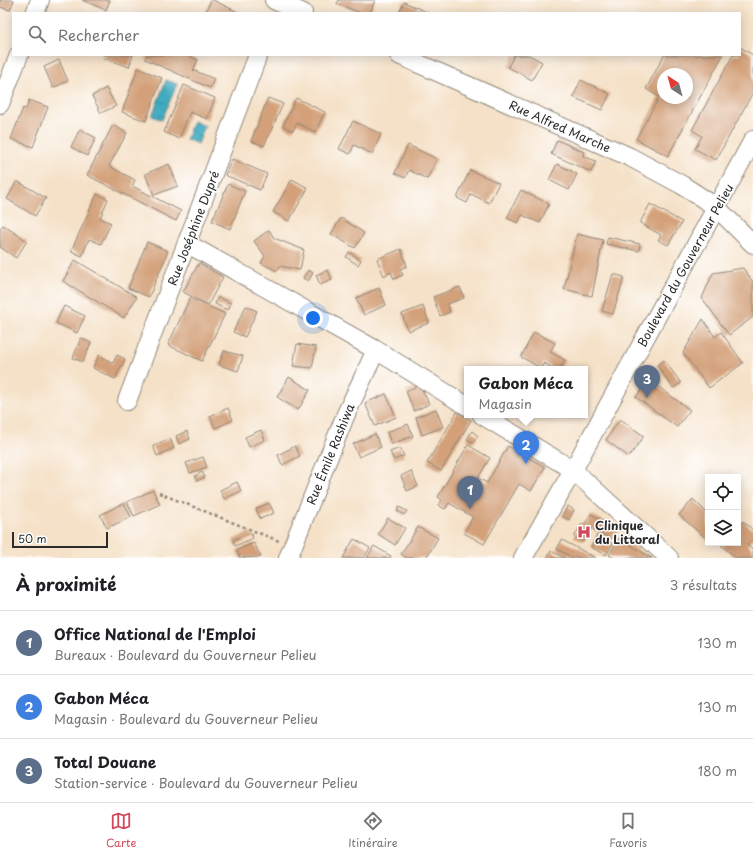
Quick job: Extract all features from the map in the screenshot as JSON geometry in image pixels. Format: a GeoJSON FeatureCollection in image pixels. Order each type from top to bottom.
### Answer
{"type":"FeatureCollection","features":[{"type":"Feature","properties":{"kind":"street"},"geometry":{"type":"LineString","coordinates":[[35,12],[40,0]]}},
{"type":"Feature","properties":{"kind":"street"},"geometry":{"type":"LineString","coordinates":[[275,5],[300,12]]}},
{"type":"Feature","properties":{"kind":"street"},"geometry":{"type":"LineString","coordinates":[[0,104],[19,56]]}},
{"type":"Feature","properties":{"kind":"street","name":"Rue Joséphine Dupré"},"geometry":{"type":"LineString","coordinates":[[127,401],[188,244],[258,56]]}},
{"type":"Feature","properties":{"kind":"street","name":"Rue Alfred Marche"},"geometry":{"type":"LineString","coordinates":[[401,56],[630,157],[682,185],[716,207],[753,244]]}},
{"type":"Feature","properties":{"kind":"street","name":"Boulevard du Gouverneur Pelieu"},"geometry":{"type":"LineString","coordinates":[[523,558],[573,470],[753,140]]}},
{"type":"Feature","properties":{"kind":"street"},"geometry":{"type":"LineString","coordinates":[[188,244],[376,350],[464,404]]}},
{"type":"Feature","properties":{"kind":"street","name":"Rue Émile Rashiwa"},"geometry":{"type":"LineString","coordinates":[[290,552],[346,414],[376,350]]}},
{"type":"Feature","properties":{"kind":"street"},"geometry":{"type":"LineString","coordinates":[[487,418],[573,470],[669,558]]}},
{"type":"Feature","properties":{"kind":"path"},"geometry":{"type":"LineString","coordinates":[[159,492],[290,552]]}},
{"type":"Feature","properties":{"kind":"water"},"geometry":{"type":"Polygon","coordinates":[[[166,80],[177,84],[162,120],[152,116],[166,80]]]}},
{"type":"Feature","properties":{"kind":"water"},"geometry":{"type":"Polygon","coordinates":[[[193,121],[205,126],[198,144],[186,139],[193,121]]]}},
{"type":"Feature","properties":{"kind":"building"},"geometry":{"type":"Polygon","coordinates":[[[0,0],[14,0],[10,10],[0,7],[0,0]]]}},
{"type":"Feature","properties":{"kind":"building"},"geometry":{"type":"Polygon","coordinates":[[[82,0],[110,0],[106,10],[82,0]]]}},
{"type":"Feature","properties":{"kind":"building"},"geometry":{"type":"Polygon","coordinates":[[[211,0],[213,0],[238,12],[205,12],[211,0]]]}},
{"type":"Feature","properties":{"kind":"building"},"geometry":{"type":"Polygon","coordinates":[[[339,0],[375,0],[370,12],[358,12],[337,4],[339,0]]]}},
{"type":"Feature","properties":{"kind":"building"},"geometry":{"type":"Polygon","coordinates":[[[404,2],[427,12],[399,12],[404,2]]]}},
{"type":"Feature","properties":{"kind":"building"},"geometry":{"type":"Polygon","coordinates":[[[741,48],[753,55],[753,92],[716,160],[695,149],[702,136],[692,130],[732,56],[741,56],[741,48]]]}},
{"type":"Feature","properties":{"kind":"building"},"geometry":{"type":"Polygon","coordinates":[[[104,56],[133,56],[129,67],[103,58],[104,56]]]}},
{"type":"Feature","properties":{"kind":"building"},"geometry":{"type":"Polygon","coordinates":[[[146,56],[188,56],[198,60],[193,70],[214,79],[210,88],[145,59],[146,56]]]}},
{"type":"Feature","properties":{"kind":"building"},"geometry":{"type":"Polygon","coordinates":[[[514,56],[531,56],[542,62],[532,80],[508,67],[514,56]]]}},
{"type":"Feature","properties":{"kind":"building"},"geometry":{"type":"Polygon","coordinates":[[[663,56],[722,56],[668,156],[636,139],[657,101],[657,104],[693,104],[693,68],[657,68],[663,56]]]}},
{"type":"Feature","properties":{"kind":"building"},"geometry":{"type":"Polygon","coordinates":[[[59,60],[68,81],[53,88],[44,67],[59,60]]]}},
{"type":"Feature","properties":{"kind":"building"},"geometry":{"type":"Polygon","coordinates":[[[138,68],[162,78],[146,121],[122,112],[138,68]]]}},
{"type":"Feature","properties":{"kind":"building"},"geometry":{"type":"Polygon","coordinates":[[[657,68],[657,96],[646,89],[657,68]]]}},
{"type":"Feature","properties":{"kind":"building"},"geometry":{"type":"Polygon","coordinates":[[[581,80],[610,94],[602,110],[573,97],[581,80]]]}},
{"type":"Feature","properties":{"kind":"building"},"geometry":{"type":"Polygon","coordinates":[[[184,85],[215,98],[207,119],[190,112],[179,139],[164,132],[184,85]]]}},
{"type":"Feature","properties":{"kind":"building"},"geometry":{"type":"Polygon","coordinates":[[[106,88],[116,106],[101,113],[92,96],[106,88]]]}},
{"type":"Feature","properties":{"kind":"building"},"geometry":{"type":"Polygon","coordinates":[[[268,98],[283,104],[264,146],[251,141],[268,98]]]}},
{"type":"Feature","properties":{"kind":"building"},"geometry":{"type":"Polygon","coordinates":[[[296,98],[325,112],[315,132],[297,123],[293,131],[283,126],[296,98]]]}},
{"type":"Feature","properties":{"kind":"building"},"geometry":{"type":"Polygon","coordinates":[[[29,100],[48,107],[33,147],[11,139],[23,108],[26,109],[29,100]]]}},
{"type":"Feature","properties":{"kind":"building"},"geometry":{"type":"Polygon","coordinates":[[[353,121],[381,134],[372,154],[354,145],[350,154],[339,149],[353,121]]]}},
{"type":"Feature","properties":{"kind":"building"},"geometry":{"type":"Polygon","coordinates":[[[113,125],[127,133],[109,166],[135,180],[132,186],[181,211],[176,221],[87,175],[113,125]]]}},
{"type":"Feature","properties":{"kind":"building"},"geometry":{"type":"Polygon","coordinates":[[[80,129],[96,138],[87,156],[71,147],[80,129]]]}},
{"type":"Feature","properties":{"kind":"building"},"geometry":{"type":"Polygon","coordinates":[[[557,140],[584,152],[583,156],[596,161],[591,172],[551,154],[557,140]]]}},
{"type":"Feature","properties":{"kind":"building"},"geometry":{"type":"Polygon","coordinates":[[[408,145],[437,159],[427,179],[409,170],[405,178],[395,173],[408,145]]]}},
{"type":"Feature","properties":{"kind":"building"},"geometry":{"type":"Polygon","coordinates":[[[232,159],[267,174],[260,190],[225,175],[232,159]]]}},
{"type":"Feature","properties":{"kind":"building"},"geometry":{"type":"Polygon","coordinates":[[[169,164],[178,186],[154,195],[145,174],[169,164]]]}},
{"type":"Feature","properties":{"kind":"building"},"geometry":{"type":"Polygon","coordinates":[[[557,164],[577,174],[569,190],[549,180],[557,164]]]}},
{"type":"Feature","properties":{"kind":"building"},"geometry":{"type":"Polygon","coordinates":[[[470,170],[499,183],[489,203],[471,194],[467,203],[457,198],[470,170]]]}},
{"type":"Feature","properties":{"kind":"building"},"geometry":{"type":"Polygon","coordinates":[[[292,179],[308,188],[289,221],[273,212],[292,179]]]}},
{"type":"Feature","properties":{"kind":"building"},"geometry":{"type":"Polygon","coordinates":[[[17,181],[46,198],[35,216],[7,199],[17,181]]]}},
{"type":"Feature","properties":{"kind":"building"},"geometry":{"type":"Polygon","coordinates":[[[228,184],[245,191],[230,229],[212,221],[228,184]]]}},
{"type":"Feature","properties":{"kind":"building"},"geometry":{"type":"Polygon","coordinates":[[[521,190],[549,204],[540,223],[522,215],[518,223],[507,218],[521,190]]]}},
{"type":"Feature","properties":{"kind":"building"},"geometry":{"type":"Polygon","coordinates":[[[97,194],[108,199],[100,218],[111,223],[101,244],[89,239],[82,256],[71,251],[97,194]]]}},
{"type":"Feature","properties":{"kind":"building"},"geometry":{"type":"Polygon","coordinates":[[[650,204],[682,222],[668,245],[658,240],[661,235],[640,223],[650,204]]]}},
{"type":"Feature","properties":{"kind":"building"},"geometry":{"type":"Polygon","coordinates":[[[341,218],[364,233],[355,248],[331,234],[341,218]]]}},
{"type":"Feature","properties":{"kind":"building"},"geometry":{"type":"Polygon","coordinates":[[[3,225],[27,241],[16,258],[0,247],[0,229],[3,225]]]}},
{"type":"Feature","properties":{"kind":"building"},"geometry":{"type":"Polygon","coordinates":[[[269,230],[274,238],[304,250],[300,270],[280,266],[277,271],[261,263],[265,256],[254,241],[269,230]]]}},
{"type":"Feature","properties":{"kind":"building"},"geometry":{"type":"Polygon","coordinates":[[[577,234],[603,240],[592,296],[564,289],[577,234]]]}},
{"type":"Feature","properties":{"kind":"building"},"geometry":{"type":"Polygon","coordinates":[[[608,237],[640,244],[639,251],[606,244],[608,237]]]}},
{"type":"Feature","properties":{"kind":"building"},"geometry":{"type":"Polygon","coordinates":[[[147,242],[168,251],[149,297],[128,288],[147,242]]]}},
{"type":"Feature","properties":{"kind":"building"},"geometry":{"type":"Polygon","coordinates":[[[401,249],[407,266],[400,269],[403,275],[394,279],[391,272],[384,276],[377,259],[401,249]]]}},
{"type":"Feature","properties":{"kind":"building"},"geometry":{"type":"Polygon","coordinates":[[[349,252],[361,260],[358,265],[346,257],[349,252]]]}},
{"type":"Feature","properties":{"kind":"building"},"geometry":{"type":"Polygon","coordinates":[[[75,260],[137,297],[124,318],[63,281],[75,260]]]}},
{"type":"Feature","properties":{"kind":"building"},"geometry":{"type":"Polygon","coordinates":[[[199,263],[223,277],[208,305],[183,292],[199,263]]]}},
{"type":"Feature","properties":{"kind":"building"},"geometry":{"type":"Polygon","coordinates":[[[743,268],[753,282],[753,317],[729,335],[702,298],[713,273],[743,268]]]}},
{"type":"Feature","properties":{"kind":"building"},"geometry":{"type":"Polygon","coordinates":[[[308,270],[313,273],[308,281],[303,278],[308,270]]]}},
{"type":"Feature","properties":{"kind":"building"},"geometry":{"type":"Polygon","coordinates":[[[328,270],[332,280],[320,285],[316,275],[328,270]]]}},
{"type":"Feature","properties":{"kind":"building"},"geometry":{"type":"Polygon","coordinates":[[[613,274],[624,277],[613,314],[602,311],[613,274]]]}},
{"type":"Feature","properties":{"kind":"building"},"geometry":{"type":"Polygon","coordinates":[[[460,287],[464,298],[447,304],[450,312],[440,316],[433,297],[460,287]]]}},
{"type":"Feature","properties":{"kind":"building"},"geometry":{"type":"Polygon","coordinates":[[[379,288],[386,305],[364,315],[356,298],[379,288]]]}},
{"type":"Feature","properties":{"kind":"building"},"geometry":{"type":"Polygon","coordinates":[[[218,297],[231,303],[228,310],[215,304],[218,297]]]}},
{"type":"Feature","properties":{"kind":"building"},"geometry":{"type":"Polygon","coordinates":[[[190,298],[225,314],[202,361],[168,345],[190,298]]]}},
{"type":"Feature","properties":{"kind":"building"},"geometry":{"type":"Polygon","coordinates":[[[64,306],[85,316],[77,333],[56,323],[64,306]]]}},
{"type":"Feature","properties":{"kind":"building"},"geometry":{"type":"Polygon","coordinates":[[[246,306],[257,311],[245,337],[233,332],[246,306]]]}},
{"type":"Feature","properties":{"kind":"building"},"geometry":{"type":"Polygon","coordinates":[[[423,306],[429,323],[408,331],[402,314],[423,306]]]}},
{"type":"Feature","properties":{"kind":"building"},"geometry":{"type":"Polygon","coordinates":[[[703,319],[715,337],[721,332],[743,363],[709,388],[683,353],[703,319]]]}},
{"type":"Feature","properties":{"kind":"building"},"geometry":{"type":"Polygon","coordinates":[[[534,332],[555,343],[550,352],[565,360],[562,366],[549,366],[544,363],[542,366],[537,366],[521,357],[534,332]]]}},
{"type":"Feature","properties":{"kind":"building"},"geometry":{"type":"Polygon","coordinates":[[[81,338],[91,343],[83,362],[73,358],[81,338]]]}},
{"type":"Feature","properties":{"kind":"building"},"geometry":{"type":"Polygon","coordinates":[[[297,344],[316,347],[312,368],[293,366],[297,344]]]}},
{"type":"Feature","properties":{"kind":"building"},"geometry":{"type":"Polygon","coordinates":[[[224,351],[243,356],[238,371],[219,365],[224,351]]]}},
{"type":"Feature","properties":{"kind":"building"},"geometry":{"type":"Polygon","coordinates":[[[99,355],[113,363],[117,355],[125,359],[115,379],[93,368],[99,355]]]}},
{"type":"Feature","properties":{"kind":"building"},"geometry":{"type":"Polygon","coordinates":[[[664,360],[681,383],[673,388],[657,365],[664,360]]]}},
{"type":"Feature","properties":{"kind":"building"},"geometry":{"type":"Polygon","coordinates":[[[289,377],[310,390],[298,410],[277,397],[289,377]]]}},
{"type":"Feature","properties":{"kind":"building"},"geometry":{"type":"Polygon","coordinates":[[[649,380],[690,410],[677,427],[636,397],[649,380]]]}},
{"type":"Feature","properties":{"kind":"building"},"geometry":{"type":"Polygon","coordinates":[[[420,385],[429,404],[414,411],[406,391],[420,385]]]}},
{"type":"Feature","properties":{"kind":"building"},"geometry":{"type":"Polygon","coordinates":[[[386,394],[396,417],[375,426],[365,403],[386,394]]]}},
{"type":"Feature","properties":{"kind":"building"},"geometry":{"type":"Polygon","coordinates":[[[228,408],[233,420],[215,428],[210,416],[228,408]]]}},
{"type":"Feature","properties":{"kind":"building"},"geometry":{"type":"Polygon","coordinates":[[[436,409],[443,427],[422,435],[416,417],[436,409]]]}},
{"type":"Feature","properties":{"kind":"building"},"geometry":{"type":"Polygon","coordinates":[[[457,412],[464,416],[464,418],[471,420],[441,471],[427,463],[457,412]]]}},
{"type":"Feature","properties":{"kind":"building"},"geometry":{"type":"Polygon","coordinates":[[[620,419],[644,436],[629,457],[606,440],[620,419]]]}},
{"type":"Feature","properties":{"kind":"building"},"geometry":{"type":"Polygon","coordinates":[[[408,424],[413,436],[391,444],[387,432],[408,424]]]}},
{"type":"Feature","properties":{"kind":"building"},"geometry":{"type":"Polygon","coordinates":[[[261,430],[265,440],[249,447],[245,437],[261,430]]]}},
{"type":"Feature","properties":{"kind":"building"},"geometry":{"type":"Polygon","coordinates":[[[187,431],[190,439],[179,444],[176,436],[187,431]]]}},
{"type":"Feature","properties":{"kind":"building"},"geometry":{"type":"Polygon","coordinates":[[[472,431],[478,436],[473,443],[467,439],[472,431]]]}},
{"type":"Feature","properties":{"kind":"building"},"geometry":{"type":"Polygon","coordinates":[[[375,434],[381,447],[359,457],[353,444],[375,434]]]}},
{"type":"Feature","properties":{"kind":"building"},"geometry":{"type":"Polygon","coordinates":[[[170,438],[174,448],[157,456],[153,446],[170,438]]]}},
{"type":"Feature","properties":{"kind":"building"},"geometry":{"type":"Polygon","coordinates":[[[468,445],[490,458],[478,478],[487,483],[508,446],[545,467],[531,491],[519,484],[484,544],[464,533],[473,517],[449,503],[445,509],[438,505],[442,500],[438,497],[468,445]]]}},
{"type":"Feature","properties":{"kind":"building"},"geometry":{"type":"Polygon","coordinates":[[[295,446],[300,456],[282,465],[278,455],[295,446]]]}},
{"type":"Feature","properties":{"kind":"building"},"geometry":{"type":"Polygon","coordinates":[[[400,448],[404,456],[394,460],[390,452],[400,448]]]}},
{"type":"Feature","properties":{"kind":"building"},"geometry":{"type":"Polygon","coordinates":[[[203,457],[207,467],[190,473],[186,463],[203,457]]]}},
{"type":"Feature","properties":{"kind":"building"},"geometry":{"type":"Polygon","coordinates":[[[411,471],[418,486],[407,491],[401,476],[411,471]]]}},
{"type":"Feature","properties":{"kind":"building"},"geometry":{"type":"Polygon","coordinates":[[[202,472],[205,477],[197,481],[195,476],[202,472]]]}},
{"type":"Feature","properties":{"kind":"building"},"geometry":{"type":"Polygon","coordinates":[[[237,482],[241,491],[224,499],[220,490],[237,482]]]}},
{"type":"Feature","properties":{"kind":"building"},"geometry":{"type":"Polygon","coordinates":[[[153,490],[160,504],[134,516],[127,502],[153,490]]]}},
{"type":"Feature","properties":{"kind":"building"},"geometry":{"type":"Polygon","coordinates":[[[693,499],[705,511],[705,537],[679,515],[693,499]]]}},
{"type":"Feature","properties":{"kind":"building"},"geometry":{"type":"Polygon","coordinates":[[[124,503],[131,517],[107,528],[100,515],[124,503]]]}},
{"type":"Feature","properties":{"kind":"building"},"geometry":{"type":"Polygon","coordinates":[[[269,503],[274,513],[260,519],[256,509],[269,503]]]}},
{"type":"Feature","properties":{"kind":"building"},"geometry":{"type":"Polygon","coordinates":[[[568,506],[574,510],[569,520],[562,516],[568,506]]]}},
{"type":"Feature","properties":{"kind":"building"},"geometry":{"type":"Polygon","coordinates":[[[399,507],[407,511],[404,515],[397,511],[399,507]]]}},
{"type":"Feature","properties":{"kind":"building"},"geometry":{"type":"Polygon","coordinates":[[[591,514],[617,529],[611,539],[591,528],[583,542],[574,537],[582,523],[585,524],[591,514]]]}},
{"type":"Feature","properties":{"kind":"building"},"geometry":{"type":"Polygon","coordinates":[[[388,518],[405,528],[395,545],[378,534],[388,518]]]}},
{"type":"Feature","properties":{"kind":"building"},"geometry":{"type":"Polygon","coordinates":[[[743,521],[753,530],[753,539],[747,545],[753,550],[753,558],[736,558],[722,546],[741,546],[741,523],[743,521]]]}},
{"type":"Feature","properties":{"kind":"building"},"geometry":{"type":"Polygon","coordinates":[[[418,527],[438,538],[426,558],[407,558],[401,554],[418,527]]]}},
{"type":"Feature","properties":{"kind":"building"},"geometry":{"type":"Polygon","coordinates":[[[250,532],[253,538],[235,546],[233,540],[250,532]]]}},
{"type":"Feature","properties":{"kind":"building"},"geometry":{"type":"Polygon","coordinates":[[[597,535],[613,544],[606,555],[591,547],[597,535]]]}},
{"type":"Feature","properties":{"kind":"building"},"geometry":{"type":"Polygon","coordinates":[[[619,538],[652,558],[614,558],[609,555],[619,538]]]}},
{"type":"Feature","properties":{"kind":"building"},"geometry":{"type":"Polygon","coordinates":[[[354,539],[370,548],[364,558],[343,558],[354,539]]]}},
{"type":"Feature","properties":{"kind":"building"},"geometry":{"type":"Polygon","coordinates":[[[562,540],[596,558],[579,558],[575,556],[573,558],[557,549],[562,540]]]}},
{"type":"Feature","properties":{"kind":"building"},"geometry":{"type":"Polygon","coordinates":[[[254,543],[261,557],[240,558],[237,550],[254,543]]]}},
{"type":"Feature","properties":{"kind":"building"},"geometry":{"type":"Polygon","coordinates":[[[374,546],[391,556],[390,558],[367,558],[374,546]]]}},
{"type":"Feature","properties":{"kind":"building"},"geometry":{"type":"Polygon","coordinates":[[[551,551],[565,558],[547,558],[551,551]]]}},
{"type":"Feature","properties":{"kind":"place","name":"Total Douane"},"geometry":{"type":"Point","coordinates":[647,398]}},
{"type":"Feature","properties":{"kind":"place","name":"Gabon Méca"},"geometry":{"type":"Point","coordinates":[526,464]}},
{"type":"Feature","properties":{"kind":"place","name":"Office National de l'Emploi"},"geometry":{"type":"Point","coordinates":[470,509]}},
{"type":"Feature","properties":{"kind":"place","name":"Clinique du Littoral"},"geometry":{"type":"Point","coordinates":[584,532]}}]}
